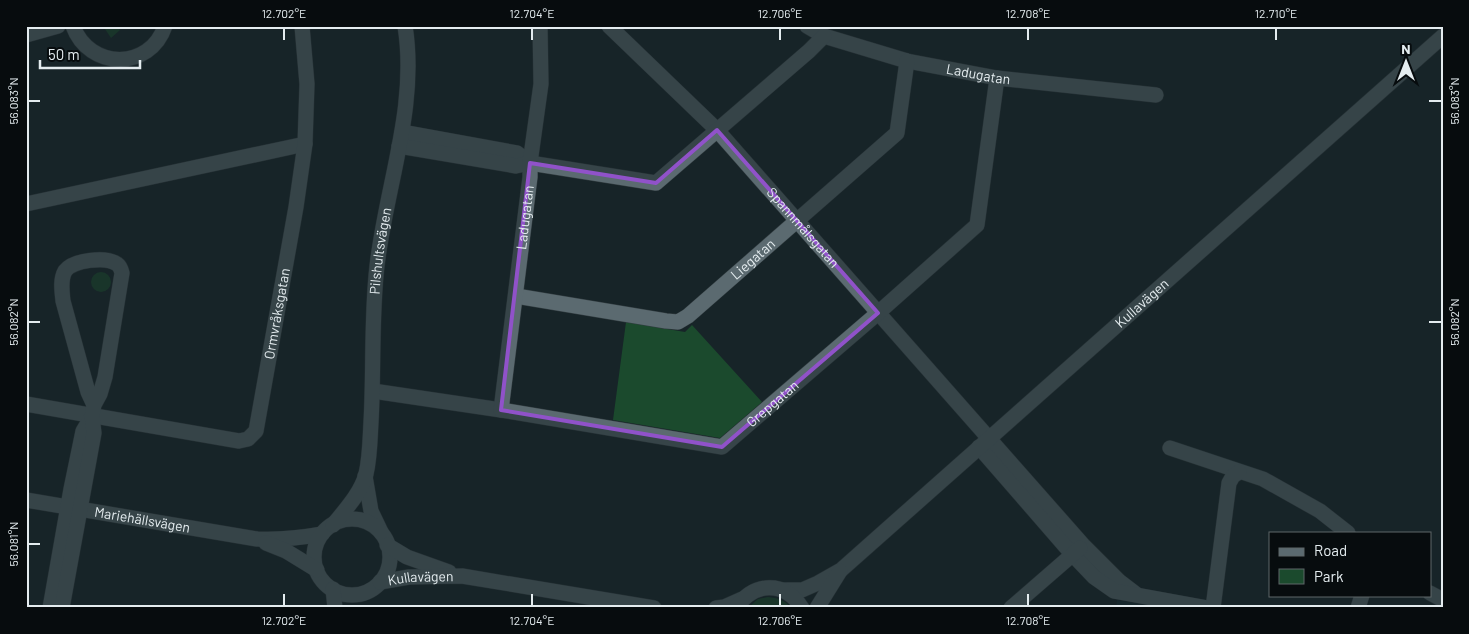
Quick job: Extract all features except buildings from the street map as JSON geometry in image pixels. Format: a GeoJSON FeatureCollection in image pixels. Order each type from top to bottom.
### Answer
{"type":"FeatureCollection","features":[{"type":"Feature","properties":{"kind":"street"},"geometry":{"type":"LineString","coordinates":[[26,35],[58,26]]}},
{"type":"Feature","properties":{"kind":"street"},"geometry":{"type":"LineString","coordinates":[[73,26],[80,41],[87,48],[105,58],[115,60],[135,57],[153,46],[165,26]]}},
{"type":"Feature","properties":{"kind":"street","name":"Ormvråksgatan"},"geometry":{"type":"LineString","coordinates":[[26,404],[93,410],[239,441],[248,439],[256,431],[296,207],[305,144],[307,84],[302,26]]}},
{"type":"Feature","properties":{"kind":"street","name":"Pilshultsvägen"},"geometry":{"type":"LineString","coordinates":[[384,539],[371,511],[365,476],[370,440],[373,391],[373,313],[376,266],[383,217],[407,100],[408,72],[405,26]]}},
{"type":"Feature","properties":{"kind":"street","name":"Ladugatan"},"geometry":{"type":"LineString","coordinates":[[501,410],[541,84],[540,26]]}},
{"type":"Feature","properties":{"kind":"street","name":"Spannmålsgatan"},"geometry":{"type":"LineString","coordinates":[[608,26],[718,130],[798,220],[1077,550],[1094,577],[1114,591],[1207,608]]}},
{"type":"Feature","properties":{"kind":"street","name":"Ladugatan"},"geometry":{"type":"LineString","coordinates":[[806,26],[824,36],[907,61],[997,78],[1156,94]]}},
{"type":"Feature","properties":{"kind":"street"},"geometry":{"type":"LineString","coordinates":[[400,139],[516,166],[530,163],[656,183],[824,36]]}},
{"type":"Feature","properties":{"kind":"street","name":"Kullavägen"},"geometry":{"type":"LineString","coordinates":[[716,608],[739,604],[749,594],[766,588],[802,590],[841,570],[1443,36]]}},
{"type":"Feature","properties":{"kind":"street","name":"Liegatan"},"geometry":{"type":"LineString","coordinates":[[516,296],[666,321],[678,322],[688,316],[897,133],[907,61]]}},
{"type":"Feature","properties":{"kind":"street","name":"Grepgatan"},"geometry":{"type":"LineString","coordinates":[[373,391],[501,410],[722,447],[977,225],[997,78]]}},
{"type":"Feature","properties":{"kind":"street"},"geometry":{"type":"LineString","coordinates":[[26,204],[305,144]]}},
{"type":"Feature","properties":{"kind":"street"},"geometry":{"type":"LineString","coordinates":[[50,608],[94,433],[93,410],[63,301],[61,290],[62,278],[66,269],[71,265],[95,260],[108,260],[120,267],[122,283],[105,377],[93,410]]}},
{"type":"Feature","properties":{"kind":"street"},"geometry":{"type":"LineString","coordinates":[[1170,448],[1263,480],[1320,510],[1347,532]]}},
{"type":"Feature","properties":{"kind":"street"},"geometry":{"type":"LineString","coordinates":[[1213,608],[1229,483],[1233,476],[1239,472]]}},
{"type":"Feature","properties":{"kind":"street","name":"Pilshultsvägen"},"geometry":{"type":"LineString","coordinates":[[327,529],[353,500],[365,476]]}},
{"type":"Feature","properties":{"kind":"street","name":"Mariehällsvägen"},"geometry":{"type":"LineString","coordinates":[[26,500],[257,539],[281,540],[303,538],[327,529]]}},
{"type":"Feature","properties":{"kind":"street"},"geometry":{"type":"LineString","coordinates":[[62,608],[74,508]]}},
{"type":"Feature","properties":{"kind":"street"},"geometry":{"type":"LineString","coordinates":[[348,520],[358,520],[368,523],[384,539],[390,556],[388,567],[375,586],[360,594],[349,595],[333,590],[323,581],[316,570],[314,553],[318,541],[327,529],[348,520]]}},
{"type":"Feature","properties":{"kind":"street","name":"Mariehällsvägen"},"geometry":{"type":"LineString","coordinates":[[257,539],[286,551],[316,570]]}},
{"type":"Feature","properties":{"kind":"street","name":"Kullavägen"},"geometry":{"type":"LineString","coordinates":[[384,539],[407,557],[462,576],[654,608]]}},
{"type":"Feature","properties":{"kind":"street"},"geometry":{"type":"LineString","coordinates":[[1011,608],[1077,550]]}},
{"type":"Feature","properties":{"kind":"street","name":"Kullavägen"},"geometry":{"type":"LineString","coordinates":[[818,608],[841,570]]}},
{"type":"Feature","properties":{"kind":"street","name":"Kullavägen"},"geometry":{"type":"LineString","coordinates":[[357,608],[375,586],[409,577],[462,576]]}},
{"type":"Feature","properties":{"kind":"street"},"geometry":{"type":"LineString","coordinates":[[333,590],[335,608]]}},
{"type":"Feature","properties":{"kind":"street"},"geometry":{"type":"LineString","coordinates":[[783,590],[798,601],[802,608]]}},
{"type":"Feature","properties":{"kind":"street"},"geometry":{"type":"LineString","coordinates":[[1358,608],[1362,596]]}},
{"type":"Feature","properties":{"kind":"highlighted area"},"geometry":{"type":"Polygon","coordinates":[[[717,130],[878,313],[722,447],[501,410],[530,163],[656,183],[717,130]]]}},
{"type":"Feature","properties":{"kind":"shaded area"},"geometry":{"type":"Polygon","coordinates":[[[1117,600],[1169,608],[1116,608],[1117,600]]]}},
{"type":"Feature","properties":{"kind":"green space"},"geometry":{"type":"Polygon","coordinates":[[[103,26],[117,26],[120,30],[111,38],[103,26]]]}},
{"type":"Feature","properties":{"kind":"green space"},"geometry":{"type":"Polygon","coordinates":[[[101,272],[108,275],[111,282],[108,289],[101,292],[94,289],[91,282],[94,275],[101,272]]]}},
{"type":"Feature","properties":{"kind":"green space"},"geometry":{"type":"Polygon","coordinates":[[[626,322],[685,332],[692,325],[762,402],[720,438],[613,420],[626,322]]]}},
{"type":"Feature","properties":{"kind":"green space"},"geometry":{"type":"Polygon","coordinates":[[[768,597],[781,600],[791,608],[748,608],[758,599],[768,597]]]}}]}
